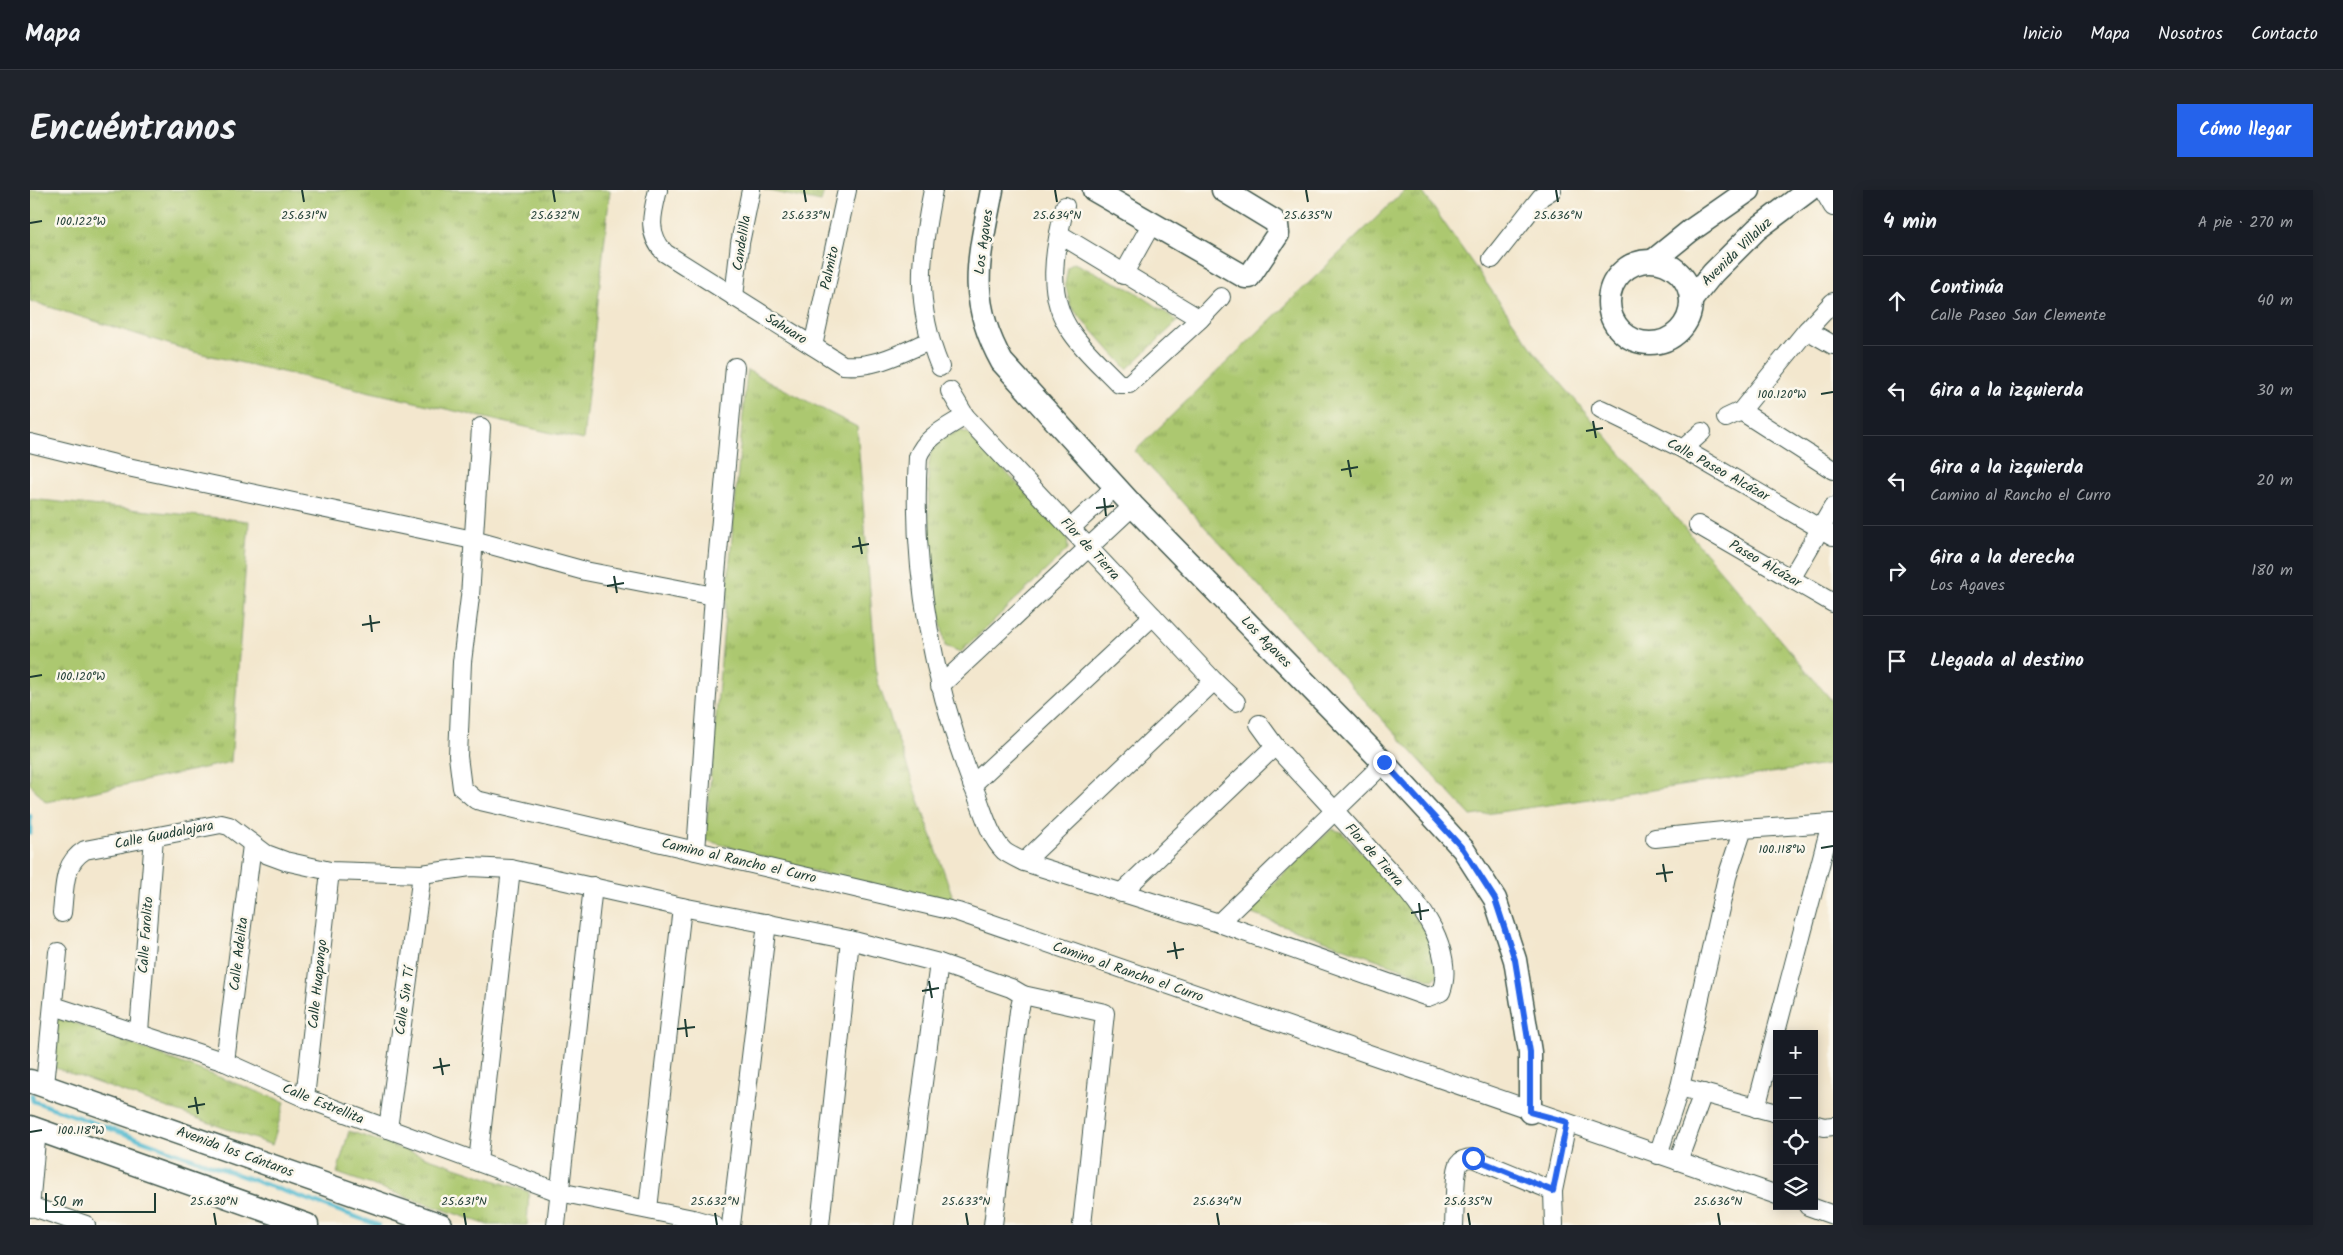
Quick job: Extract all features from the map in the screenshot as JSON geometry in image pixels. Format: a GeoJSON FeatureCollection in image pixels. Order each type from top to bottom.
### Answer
{"type":"FeatureCollection","features":[{"type":"Feature","properties":{"kind":"street","name":"Sahuaro"},"geometry":{"type":"LineString","coordinates":[[658,190],[652,217],[654,241],[665,253],[843,365],[859,367],[877,364],[929,341]]}},
{"type":"Feature","properties":{"kind":"street","name":"Candelilla"},"geometry":{"type":"LineString","coordinates":[[734,297],[740,243],[751,190]]}},
{"type":"Feature","properties":{"kind":"street","name":"Palmito"},"geometry":{"type":"LineString","coordinates":[[813,346],[847,190]]}},
{"type":"Feature","properties":{"kind":"street"},"geometry":{"type":"LineString","coordinates":[[933,190],[924,241],[921,279],[923,315],[929,341],[940,366]]}},
{"type":"Feature","properties":{"kind":"street","name":"Los Agaves"},"geometry":{"type":"LineString","coordinates":[[992,190],[978,259],[978,294],[989,339],[1002,362],[1133,506],[1384,762],[1463,849],[1495,899],[1515,960],[1530,1052],[1530,1112]]}},
{"type":"Feature","properties":{"kind":"street"},"geometry":{"type":"LineString","coordinates":[[1094,190],[1245,278],[1249,278],[1278,234],[1277,225],[1274,221],[1222,190]]}},
{"type":"Feature","properties":{"kind":"street"},"geometry":{"type":"LineString","coordinates":[[1654,260],[1690,231],[1749,190]]}},
{"type":"Feature","properties":{"kind":"street","name":"Avenida Villaluz"},"geometry":{"type":"LineString","coordinates":[[1692,299],[1757,229],[1809,190]]}},
{"type":"Feature","properties":{"kind":"street"},"geometry":{"type":"LineString","coordinates":[[1823,190],[1833,208]]}},
{"type":"Feature","properties":{"kind":"street"},"geometry":{"type":"LineString","coordinates":[[1492,259],[1544,192]]}},
{"type":"Feature","properties":{"kind":"street"},"geometry":{"type":"LineString","coordinates":[[1065,206],[1059,234],[1054,285],[1062,319],[1072,335],[1120,384],[1129,384],[1200,319],[1221,297]]}},
{"type":"Feature","properties":{"kind":"street"},"geometry":{"type":"LineString","coordinates":[[1123,275],[1152,223]]}},
{"type":"Feature","properties":{"kind":"street"},"geometry":{"type":"LineString","coordinates":[[1059,234],[1123,275],[1200,319]]}},
{"type":"Feature","properties":{"kind":"street"},"geometry":{"type":"LineString","coordinates":[[1654,260],[1672,266],[1686,280],[1692,299],[1688,318],[1679,332],[1665,341],[1648,343],[1632,340],[1619,330],[1610,315],[1608,298],[1613,282],[1623,269],[1638,261],[1654,260]]}},
{"type":"Feature","properties":{"kind":"street"},"geometry":{"type":"LineString","coordinates":[[1833,302],[1733,414],[1833,470]]}},
{"type":"Feature","properties":{"kind":"street"},"geometry":{"type":"LineString","coordinates":[[1807,330],[1833,345]]}},
{"type":"Feature","properties":{"kind":"street"},"geometry":{"type":"LineString","coordinates":[[696,851],[714,596],[735,367]]}},
{"type":"Feature","properties":{"kind":"street","name":"Flor de Tierra"},"geometry":{"type":"LineString","coordinates":[[950,390],[965,416],[1214,681],[1236,702]]}},
{"type":"Feature","properties":{"kind":"street","name":"Calle Paseo Alcázar"},"geometry":{"type":"LineString","coordinates":[[1601,409],[1683,449],[1827,533]]}},
{"type":"Feature","properties":{"kind":"street"},"geometry":{"type":"LineString","coordinates":[[965,416],[930,439],[918,457],[920,565],[940,686],[972,785],[992,833],[1004,851],[1024,862],[1219,923],[1384,762]]}},
{"type":"Feature","properties":{"kind":"street"},"geometry":{"type":"LineString","coordinates":[[473,540],[482,428]]}},
{"type":"Feature","properties":{"kind":"street"},"geometry":{"type":"LineString","coordinates":[[1683,449],[1702,432]]}},
{"type":"Feature","properties":{"kind":"street"},"geometry":{"type":"LineString","coordinates":[[30,443],[123,466],[473,540],[585,571],[714,596]]}},
{"type":"Feature","properties":{"kind":"street"},"geometry":{"type":"LineString","coordinates":[[1071,528],[1115,486]]}},
{"type":"Feature","properties":{"kind":"street"},"geometry":{"type":"LineString","coordinates":[[940,686],[1133,506]]}},
{"type":"Feature","properties":{"kind":"street"},"geometry":{"type":"LineString","coordinates":[[1791,579],[1827,533],[1833,507]]}},
{"type":"Feature","properties":{"kind":"street","name":"Paseo Alcázar"},"geometry":{"type":"LineString","coordinates":[[1698,525],[1833,604]]}},
{"type":"Feature","properties":{"kind":"street","name":"Camino al Rancho el Curro"},"geometry":{"type":"LineString","coordinates":[[473,540],[470,597],[462,662],[458,756],[459,782],[467,794],[488,803],[958,912],[1530,1112],[1567,1122],[1773,1194]]}},
{"type":"Feature","properties":{"kind":"street"},"geometry":{"type":"LineString","coordinates":[[972,785],[1153,616]]}},
{"type":"Feature","properties":{"kind":"street"},"geometry":{"type":"LineString","coordinates":[[1024,862],[1214,681]]}},
{"type":"Feature","properties":{"kind":"street","name":"Flor de Tierra"},"geometry":{"type":"LineString","coordinates":[[1219,923],[1428,997],[1441,992],[1445,974],[1443,956],[1434,930],[1420,907],[1275,746],[1258,724]]}},
{"type":"Feature","properties":{"kind":"street"},"geometry":{"type":"LineString","coordinates":[[1121,892],[1275,746]]}},
{"type":"Feature","properties":{"kind":"street"},"geometry":{"type":"LineString","coordinates":[[1655,838],[1743,829],[1832,823],[1756,1108]]}},
{"type":"Feature","properties":{"kind":"street","name":"Calle Guadalajara"},"geometry":{"type":"LineString","coordinates":[[62,913],[69,864],[75,856],[85,850],[220,824],[229,826],[266,854],[285,861],[330,871],[422,874],[470,867],[512,869],[850,940],[939,964],[1011,988],[1023,995],[1105,1013],[1082,1225]]}},
{"type":"Feature","properties":{"kind":"street"},"geometry":{"type":"LineString","coordinates":[[1658,1155],[1680,1087],[1727,877],[1743,829]]}},
{"type":"Feature","properties":{"kind":"street","name":"Calle Farolito"},"geometry":{"type":"LineString","coordinates":[[139,1032],[154,837]]}},
{"type":"Feature","properties":{"kind":"street","name":"Calle Adelita"},"geometry":{"type":"LineString","coordinates":[[225,1062],[252,845]]}},
{"type":"Feature","properties":{"kind":"street"},"geometry":{"type":"LineString","coordinates":[[478,1162],[512,869]]}},
{"type":"Feature","properties":{"kind":"street","name":"Calle Huapango"},"geometry":{"type":"LineString","coordinates":[[305,1098],[330,871]]}},
{"type":"Feature","properties":{"kind":"street","name":"Calle Sin Tí"},"geometry":{"type":"LineString","coordinates":[[388,1129],[422,874]]}},
{"type":"Feature","properties":{"kind":"street"},"geometry":{"type":"LineString","coordinates":[[556,1225],[593,886]]}},
{"type":"Feature","properties":{"kind":"street"},"geometry":{"type":"LineString","coordinates":[[648,1209],[682,906]]}},
{"type":"Feature","properties":{"kind":"street"},"geometry":{"type":"LineString","coordinates":[[731,1225],[767,923]]}},
{"type":"Feature","properties":{"kind":"street"},"geometry":{"type":"LineString","coordinates":[[820,1225],[850,940]]}},
{"type":"Feature","properties":{"kind":"street"},"geometry":{"type":"LineString","coordinates":[[38,1082],[54,1006],[58,952]]}},
{"type":"Feature","properties":{"kind":"street"},"geometry":{"type":"LineString","coordinates":[[904,1225],[939,964]]}},
{"type":"Feature","properties":{"kind":"street"},"geometry":{"type":"LineString","coordinates":[[993,1225],[1019,1011],[1023,995]]}},
{"type":"Feature","properties":{"kind":"street","name":"Calle Estrellita"},"geometry":{"type":"LineString","coordinates":[[54,1006],[139,1032],[225,1062],[305,1098],[560,1192],[648,1209],[714,1225]]}},
{"type":"Feature","properties":{"kind":"street","name":"Avenida los Cántaros"},"geometry":{"type":"LineString","coordinates":[[38,1082],[441,1225]]}},
{"type":"Feature","properties":{"kind":"street"},"geometry":{"type":"LineString","coordinates":[[1680,1087],[1773,1113]]}},
{"type":"Feature","properties":{"kind":"street"},"geometry":{"type":"LineString","coordinates":[[1678,1161],[1703,1093]]}},
{"type":"Feature","properties":{"kind":"street"},"geometry":{"type":"LineString","coordinates":[[1554,1225],[1553,1191],[1567,1122]]}},
{"type":"Feature","properties":{"kind":"street"},"geometry":{"type":"LineString","coordinates":[[1818,1125],[1833,1126]]}},
{"type":"Feature","properties":{"kind":"street"},"geometry":{"type":"LineString","coordinates":[[86,1225],[30,1208],[33,1128],[304,1224]]}},
{"type":"Feature","properties":{"kind":"street"},"geometry":{"type":"LineString","coordinates":[[1454,1225],[1457,1170],[1462,1160],[1467,1158],[1473,1158],[1553,1191]]}},
{"type":"Feature","properties":{"kind":"street"},"geometry":{"type":"LineString","coordinates":[[1818,1210],[1833,1215]]}},
{"type":"Feature","properties":{"kind":"green space"},"geometry":{"type":"Polygon","coordinates":[[[30,190],[610,190],[583,440],[194,352],[30,301],[30,190]]]}},
{"type":"Feature","properties":{"kind":"green space"},"geometry":{"type":"Polygon","coordinates":[[[764,190],[824,190],[821,202],[764,190]]]}},
{"type":"Feature","properties":{"kind":"green space"},"geometry":{"type":"Polygon","coordinates":[[[1405,190],[1421,190],[1536,354],[1833,702],[1833,764],[1471,816],[1135,451],[1405,190]]]}},
{"type":"Feature","properties":{"kind":"green space"},"geometry":{"type":"Polygon","coordinates":[[[1074,263],[1134,291],[1178,321],[1127,369],[1071,307],[1065,284],[1068,267],[1074,263]]]}},
{"type":"Feature","properties":{"kind":"green space"},"geometry":{"type":"Polygon","coordinates":[[[747,370],[857,427],[877,680],[958,912],[705,840],[747,370]]]}},
{"type":"Feature","properties":{"kind":"green space"},"geometry":{"type":"Polygon","coordinates":[[[959,430],[968,433],[1067,535],[1068,549],[961,652],[945,646],[930,557],[928,470],[932,445],[959,430]]]}},
{"type":"Feature","properties":{"kind":"green space"},"geometry":{"type":"Polygon","coordinates":[[[30,499],[249,521],[231,762],[46,802],[30,784],[30,499]]]}},
{"type":"Feature","properties":{"kind":"green space"},"geometry":{"type":"Polygon","coordinates":[[[1332,829],[1342,832],[1402,896],[1427,933],[1440,973],[1433,980],[1252,914],[1251,904],[1332,829]]]}},
{"type":"Feature","properties":{"kind":"green space"},"geometry":{"type":"Polygon","coordinates":[[[56,1016],[285,1102],[272,1145],[50,1066],[56,1016]]]}},
{"type":"Feature","properties":{"kind":"green space"},"geometry":{"type":"Polygon","coordinates":[[[349,1131],[529,1192],[527,1225],[488,1225],[337,1173],[349,1131]]]}},
{"type":"Feature","properties":{"kind":"waterway"},"geometry":{"type":"LineString","coordinates":[[30,816],[30,833]]}},
{"type":"Feature","properties":{"kind":"waterway"},"geometry":{"type":"LineString","coordinates":[[32,1095],[33,1101],[378,1225]]}},
{"type":"Feature","properties":{"kind":"route"},"geometry":{"type":"LineString","coordinates":[[1384,762],[1463,849],[1495,899],[1515,960],[1530,1052],[1530,1112],[1567,1122],[1553,1191],[1473,1158]]}}]}
